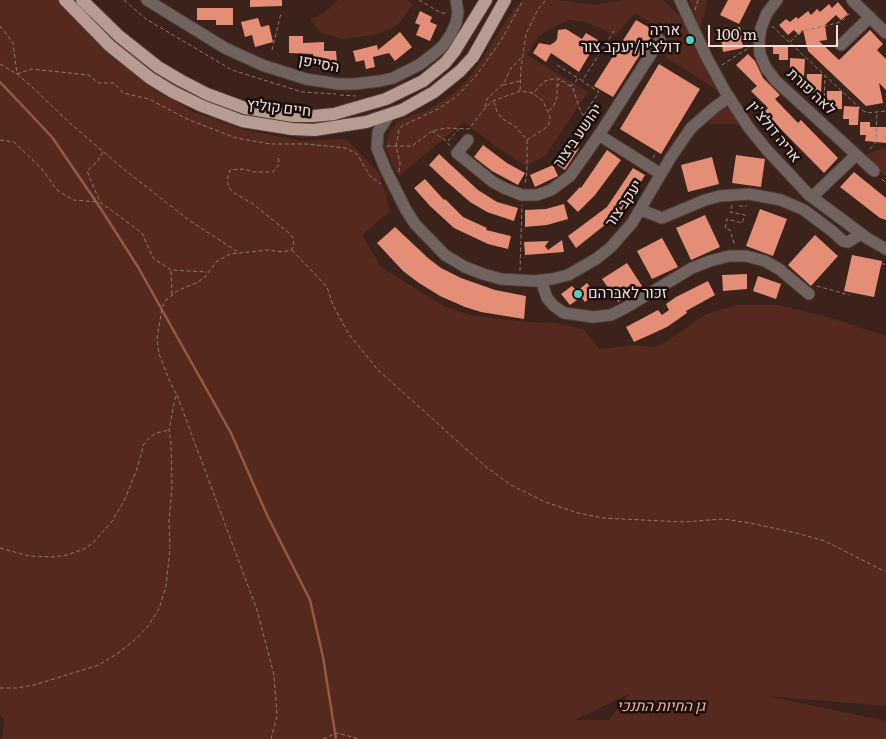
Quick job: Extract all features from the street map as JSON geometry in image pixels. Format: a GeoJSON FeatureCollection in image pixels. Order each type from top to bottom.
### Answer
{"type":"FeatureCollection","features":[{"type":"Feature","properties":{"kind":"main road","name":"חיים קוליץ"},"geometry":{"type":"LineString","coordinates":[[65,0],[110,46],[150,78],[173,92],[202,106],[242,121],[285,128],[314,130],[366,122],[390,115],[434,92],[460,71],[483,42],[505,0]]}},
{"type":"Feature","properties":{"kind":"main road","name":"חיים קוליץ"},"geometry":{"type":"LineString","coordinates":[[82,0],[119,36],[158,67],[207,94],[245,108],[293,116],[314,116],[334,114],[386,99],[423,82],[454,52],[486,0]]}},
{"type":"Feature","properties":{"kind":"street","name":"הסייפן"},"geometry":{"type":"LineString","coordinates":[[147,0],[240,55],[262,65],[306,79],[338,84],[380,81],[404,73],[419,65],[443,46],[447,40],[456,23],[458,12],[456,0]]}},
{"type":"Feature","properties":{"kind":"street","name":"אריה דולצ'ין"},"geometry":{"type":"LineString","coordinates":[[680,0],[714,71],[729,97],[745,122],[767,150],[812,197],[861,234],[886,249]]}},
{"type":"Feature","properties":{"kind":"street","name":"לאה פורת"},"geometry":{"type":"LineString","coordinates":[[777,0],[764,19],[759,41],[760,54],[766,68],[776,81],[874,171]]}},
{"type":"Feature","properties":{"kind":"street"},"geometry":{"type":"LineString","coordinates":[[854,3],[886,33]]}},
{"type":"Feature","properties":{"kind":"street"},"geometry":{"type":"LineString","coordinates":[[841,44],[870,17]]}},
{"type":"Feature","properties":{"kind":"street","name":"יהושע ביצור"},"geometry":{"type":"LineString","coordinates":[[458,153],[481,173],[504,188],[522,195],[537,195],[551,190],[570,176],[599,135],[660,40]]}},
{"type":"Feature","properties":{"kind":"street","name":"יעקב צור"},"geometry":{"type":"LineString","coordinates":[[377,148],[406,210],[415,224],[445,255],[483,274],[501,279],[552,279],[568,275],[596,259],[623,236],[641,210],[671,156],[691,128],[729,97]]}},
{"type":"Feature","properties":{"kind":"street"},"geometry":{"type":"LineString","coordinates":[[377,148],[378,132],[390,115]]}},
{"type":"Feature","properties":{"kind":"street"},"geometry":{"type":"LineString","coordinates":[[599,135],[661,174]]}},
{"type":"Feature","properties":{"kind":"street"},"geometry":{"type":"LineString","coordinates":[[458,153],[468,140]]}},
{"type":"Feature","properties":{"kind":"street"},"geometry":{"type":"LineString","coordinates":[[812,197],[856,155]]}},
{"type":"Feature","properties":{"kind":"street"},"geometry":{"type":"LineString","coordinates":[[641,210],[662,218],[704,200],[720,196],[749,194],[781,200],[804,210],[843,241],[848,242],[861,234]]}},
{"type":"Feature","properties":{"kind":"street"},"geometry":{"type":"LineString","coordinates":[[541,280],[547,298],[554,306],[564,313],[593,317],[611,314],[625,308],[701,264],[729,256],[746,256],[765,261],[809,294]]}},
{"type":"Feature","properties":{"kind":"path"},"geometry":{"type":"LineString","coordinates":[[124,0],[146,19],[232,70],[302,92],[356,96]]}},
{"type":"Feature","properties":{"kind":"path"},"geometry":{"type":"LineString","coordinates":[[419,0],[441,13],[458,12]]}},
{"type":"Feature","properties":{"kind":"path"},"geometry":{"type":"LineString","coordinates":[[520,91],[522,57],[526,34],[538,9],[546,0]]}},
{"type":"Feature","properties":{"kind":"path"},"geometry":{"type":"LineString","coordinates":[[790,42],[802,30],[841,22],[854,3]]}},
{"type":"Feature","properties":{"kind":"path"},"geometry":{"type":"LineString","coordinates":[[272,50],[281,13]]}},
{"type":"Feature","properties":{"kind":"path","name":"לאה פורת"},"geometry":{"type":"LineString","coordinates":[[764,19],[862,110],[867,112],[886,111]]}},
{"type":"Feature","properties":{"kind":"path"},"geometry":{"type":"LineString","coordinates":[[0,26],[13,43],[17,74]]}},
{"type":"Feature","properties":{"kind":"path"},"geometry":{"type":"LineString","coordinates":[[582,81],[614,31]]}},
{"type":"Feature","properties":{"kind":"path"},"geometry":{"type":"LineString","coordinates":[[714,71],[759,41]]}},
{"type":"Feature","properties":{"kind":"path"},"geometry":{"type":"LineString","coordinates":[[485,108],[487,99],[504,83],[516,62],[522,57]]}},
{"type":"Feature","properties":{"kind":"path"},"geometry":{"type":"LineString","coordinates":[[0,64],[17,74],[103,152],[190,221],[239,253]]}},
{"type":"Feature","properties":{"kind":"path"},"geometry":{"type":"LineString","coordinates":[[557,65],[599,92],[584,116]]}},
{"type":"Feature","properties":{"kind":"path"},"geometry":{"type":"LineString","coordinates":[[823,125],[826,76]]}},
{"type":"Feature","properties":{"kind":"path"},"geometry":{"type":"LineString","coordinates":[[533,93],[544,81],[551,79],[558,79],[570,86],[573,88],[587,123],[599,135]]}},
{"type":"Feature","properties":{"kind":"path"},"geometry":{"type":"LineString","coordinates":[[549,112],[558,97],[558,79]]}},
{"type":"Feature","properties":{"kind":"path"},"geometry":{"type":"LineString","coordinates":[[570,86],[577,79]]}},
{"type":"Feature","properties":{"kind":"path"},"geometry":{"type":"LineString","coordinates":[[500,86],[520,81]]}},
{"type":"Feature","properties":{"kind":"path"},"geometry":{"type":"LineString","coordinates":[[557,88],[562,81]]}},
{"type":"Feature","properties":{"kind":"path"},"geometry":{"type":"LineString","coordinates":[[377,148],[412,146],[432,131],[446,128],[469,129],[485,108],[493,101],[520,91],[533,93],[543,101],[550,117],[549,124],[527,140]]}},
{"type":"Feature","properties":{"kind":"path"},"geometry":{"type":"LineString","coordinates":[[870,149],[876,142],[876,112]]}},
{"type":"Feature","properties":{"kind":"path"},"geometry":{"type":"LineString","coordinates":[[447,142],[459,129]]}},
{"type":"Feature","properties":{"kind":"path"},"geometry":{"type":"LineString","coordinates":[[432,131],[458,153]]}},
{"type":"Feature","properties":{"kind":"path"},"geometry":{"type":"LineString","coordinates":[[0,140],[14,142],[42,169],[57,190],[73,200],[100,202]]}},
{"type":"Feature","properties":{"kind":"path"},"geometry":{"type":"LineString","coordinates":[[103,152],[97,162],[87,171],[100,202],[142,234],[153,258],[171,270],[208,272]]}},
{"type":"Feature","properties":{"kind":"path"},"geometry":{"type":"LineString","coordinates":[[278,155],[279,164],[273,172],[254,172],[243,169],[230,170],[227,181],[230,189],[253,204],[289,233],[293,238],[294,246],[292,250]]}},
{"type":"Feature","properties":{"kind":"path"},"geometry":{"type":"LineString","coordinates":[[739,256],[730,230],[725,228],[727,219],[742,223],[745,214],[730,212],[732,205],[746,206],[749,194]]}},
{"type":"Feature","properties":{"kind":"path"},"geometry":{"type":"LineString","coordinates":[[271,739],[277,716],[274,675],[257,610],[176,393],[162,361],[158,339],[162,308],[166,301],[177,291],[198,282],[216,262],[230,254],[268,250],[283,252],[292,250]]}},
{"type":"Feature","properties":{"kind":"path"},"geometry":{"type":"LineString","coordinates":[[292,250],[327,287],[333,305],[348,333],[378,370],[485,466],[511,485],[545,502],[578,513],[603,518],[684,522],[723,519],[787,531],[825,541],[886,572]]}},
{"type":"Feature","properties":{"kind":"path"},"geometry":{"type":"LineString","coordinates":[[881,264],[886,264]]}},
{"type":"Feature","properties":{"kind":"path"},"geometry":{"type":"LineString","coordinates":[[171,270],[172,295]]}},
{"type":"Feature","properties":{"kind":"path"},"geometry":{"type":"LineString","coordinates":[[825,288],[849,295]]}},
{"type":"Feature","properties":{"kind":"path"},"geometry":{"type":"LineString","coordinates":[[0,688],[34,685],[98,665],[117,654],[148,626],[159,609],[166,586],[170,549],[169,520],[172,488],[169,430],[176,393]]}},
{"type":"Feature","properties":{"kind":"path"},"geometry":{"type":"LineString","coordinates":[[0,548],[29,556],[53,557],[84,550],[94,543],[125,499],[137,469],[144,444],[156,433],[169,430]]}},
{"type":"Feature","properties":{"kind":"path"},"geometry":{"type":"LineString","coordinates":[[323,739],[337,733],[360,739]]}},
{"type":"Feature","properties":{"kind":"green space","name":"גן החיות התנכי"},"geometry":{"type":"Polygon","coordinates":[[[0,0],[61,0],[131,72],[191,111],[245,130],[302,141],[346,139],[379,173],[390,211],[362,235],[381,267],[444,306],[470,315],[527,322],[557,323],[583,329],[600,349],[635,345],[654,347],[666,342],[706,314],[737,305],[778,305],[828,317],[886,336],[886,706],[767,696],[886,721],[886,739],[2,739],[4,720],[0,715],[0,0]],[[629,694],[574,720],[609,720],[629,694]]]}},
{"type":"Feature","properties":{"kind":"green space"},"geometry":{"type":"Polygon","coordinates":[[[338,0],[406,0],[413,4],[398,25],[375,35],[342,39],[320,32],[310,19],[324,13],[338,0]]]}},
{"type":"Feature","properties":{"kind":"green space"},"geometry":{"type":"Polygon","coordinates":[[[523,0],[558,0],[595,5],[623,0],[663,0],[680,16],[718,91],[659,53],[667,34],[635,13],[616,35],[585,22],[569,20],[551,28],[538,37],[527,55],[588,92],[545,156],[526,166],[498,148],[464,122],[399,176],[393,167],[385,146],[389,134],[396,124],[402,119],[426,111],[453,94],[471,76],[513,10],[523,0]]]}},
{"type":"Feature","properties":{"kind":"green space"},"geometry":{"type":"Polygon","coordinates":[[[689,0],[708,0],[700,29],[689,0]]]}},
{"type":"Feature","properties":{"kind":"green space"},"geometry":{"type":"Polygon","coordinates":[[[727,102],[741,124],[708,124],[707,119],[727,102]]]}},
{"type":"Feature","properties":{"kind":"green space"},"geometry":{"type":"Polygon","coordinates":[[[886,147],[886,178],[865,155],[886,147]]]}},
{"type":"Feature","properties":{"kind":"building"},"geometry":{"type":"Polygon","coordinates":[[[250,0],[282,0],[282,6],[250,7],[250,0]]]}},
{"type":"Feature","properties":{"kind":"building"},"geometry":{"type":"Polygon","coordinates":[[[728,0],[751,0],[739,24],[720,15],[728,0]]]}},
{"type":"Feature","properties":{"kind":"building"},"geometry":{"type":"Polygon","coordinates":[[[838,2],[848,14],[841,20],[836,15],[825,25],[827,40],[819,41],[839,60],[870,30],[883,44],[877,50],[886,59],[886,90],[879,83],[883,103],[866,106],[808,51],[803,30],[799,35],[794,30],[788,35],[779,25],[786,19],[790,22],[796,17],[798,19],[808,11],[811,15],[817,9],[820,12],[829,4],[832,8],[838,2]]]}},
{"type":"Feature","properties":{"kind":"building"},"geometry":{"type":"Polygon","coordinates":[[[197,8],[233,8],[233,25],[216,25],[216,20],[197,20],[197,8]]]}},
{"type":"Feature","properties":{"kind":"building"},"geometry":{"type":"Polygon","coordinates":[[[420,11],[432,17],[430,22],[437,25],[430,41],[416,35],[420,25],[415,23],[420,11]]]}},
{"type":"Feature","properties":{"kind":"building"},"geometry":{"type":"Polygon","coordinates":[[[258,18],[261,27],[269,25],[273,42],[255,47],[252,35],[245,37],[241,22],[258,18]]]}},
{"type":"Feature","properties":{"kind":"building"},"geometry":{"type":"Polygon","coordinates":[[[636,20],[655,31],[613,97],[594,86],[636,20]]]}},
{"type":"Feature","properties":{"kind":"building"},"geometry":{"type":"Polygon","coordinates":[[[740,27],[743,48],[723,52],[720,31],[740,27]]]}},
{"type":"Feature","properties":{"kind":"building"},"geometry":{"type":"Polygon","coordinates":[[[566,29],[582,39],[586,33],[598,40],[579,72],[551,53],[546,62],[533,53],[539,43],[550,45],[557,39],[558,30],[566,29]]]}},
{"type":"Feature","properties":{"kind":"building"},"geometry":{"type":"Polygon","coordinates":[[[400,32],[412,47],[395,61],[389,53],[373,57],[375,67],[366,69],[364,60],[356,62],[353,51],[377,45],[378,50],[400,32]]]}},
{"type":"Feature","properties":{"kind":"building"},"geometry":{"type":"Polygon","coordinates":[[[289,36],[303,36],[303,43],[324,42],[324,51],[336,51],[337,63],[314,64],[313,54],[289,53],[289,36]]]}},
{"type":"Feature","properties":{"kind":"building"},"geometry":{"type":"Polygon","coordinates":[[[773,47],[788,47],[788,60],[779,60],[779,54],[773,54],[773,47]]]}},
{"type":"Feature","properties":{"kind":"building"},"geometry":{"type":"Polygon","coordinates":[[[748,54],[755,61],[763,78],[780,95],[775,99],[798,123],[801,120],[838,158],[824,173],[764,112],[768,108],[751,91],[757,86],[736,65],[748,54]]]}},
{"type":"Feature","properties":{"kind":"building"},"geometry":{"type":"Polygon","coordinates":[[[790,58],[805,59],[804,77],[795,77],[795,71],[790,71],[790,58]]]}},
{"type":"Feature","properties":{"kind":"building"},"geometry":{"type":"Polygon","coordinates":[[[659,64],[700,89],[661,154],[620,129],[659,64]]]}},
{"type":"Feature","properties":{"kind":"building"},"geometry":{"type":"Polygon","coordinates":[[[807,74],[822,74],[821,93],[812,92],[812,87],[806,87],[807,74]]]}},
{"type":"Feature","properties":{"kind":"building"},"geometry":{"type":"Polygon","coordinates":[[[827,91],[842,91],[842,109],[833,109],[833,104],[827,104],[827,91]]]}},
{"type":"Feature","properties":{"kind":"building"},"geometry":{"type":"Polygon","coordinates":[[[844,106],[859,107],[858,125],[849,125],[849,119],[843,119],[844,106]]]}},
{"type":"Feature","properties":{"kind":"building"},"geometry":{"type":"Polygon","coordinates":[[[860,122],[870,122],[870,127],[886,127],[886,143],[865,141],[866,135],[860,135],[860,122]]]}},
{"type":"Feature","properties":{"kind":"building"},"geometry":{"type":"Polygon","coordinates":[[[569,142],[579,148],[565,170],[556,164],[569,142]]]}},
{"type":"Feature","properties":{"kind":"building"},"geometry":{"type":"Polygon","coordinates":[[[483,145],[507,163],[525,173],[518,185],[492,171],[474,157],[483,145]]]}},
{"type":"Feature","properties":{"kind":"building"},"geometry":{"type":"Polygon","coordinates":[[[607,150],[621,160],[595,195],[578,212],[567,201],[581,188],[607,150]]]}},
{"type":"Feature","properties":{"kind":"building"},"geometry":{"type":"Polygon","coordinates":[[[439,154],[478,190],[497,202],[518,208],[514,221],[487,212],[470,202],[446,181],[429,165],[439,154]]]}},
{"type":"Feature","properties":{"kind":"building"},"geometry":{"type":"Polygon","coordinates":[[[736,155],[765,159],[761,187],[732,183],[736,155]]]}},
{"type":"Feature","properties":{"kind":"building"},"geometry":{"type":"Polygon","coordinates":[[[712,157],[719,184],[688,192],[681,165],[712,157]]]}},
{"type":"Feature","properties":{"kind":"building"},"geometry":{"type":"Polygon","coordinates":[[[553,165],[558,176],[535,187],[530,175],[553,165]]]}},
{"type":"Feature","properties":{"kind":"building"},"geometry":{"type":"Polygon","coordinates":[[[633,168],[645,175],[625,209],[576,248],[568,236],[607,207],[633,168]]]}},
{"type":"Feature","properties":{"kind":"building"},"geometry":{"type":"Polygon","coordinates":[[[854,172],[886,198],[886,220],[880,218],[840,187],[854,172]]]}},
{"type":"Feature","properties":{"kind":"building"},"geometry":{"type":"Polygon","coordinates":[[[425,179],[463,217],[487,228],[486,230],[511,236],[508,249],[488,244],[454,228],[414,188],[425,179]]]}},
{"type":"Feature","properties":{"kind":"building"},"geometry":{"type":"Polygon","coordinates":[[[564,204],[568,219],[547,225],[525,227],[525,210],[546,209],[564,204]]]}},
{"type":"Feature","properties":{"kind":"building"},"geometry":{"type":"Polygon","coordinates":[[[760,209],[787,219],[773,256],[746,246],[760,209]]]}},
{"type":"Feature","properties":{"kind":"building"},"geometry":{"type":"Polygon","coordinates":[[[705,215],[720,247],[691,260],[676,228],[705,215]]]}},
{"type":"Feature","properties":{"kind":"building"},"geometry":{"type":"Polygon","coordinates":[[[395,227],[441,268],[461,278],[495,290],[526,296],[524,319],[481,312],[465,307],[440,296],[419,283],[403,271],[377,243],[395,227]]]}},
{"type":"Feature","properties":{"kind":"building"},"geometry":{"type":"Polygon","coordinates":[[[815,235],[838,256],[811,286],[788,265],[815,235]]]}},
{"type":"Feature","properties":{"kind":"building"},"geometry":{"type":"Polygon","coordinates":[[[662,238],[678,267],[652,279],[637,251],[662,238]]]}},
{"type":"Feature","properties":{"kind":"building"},"geometry":{"type":"Polygon","coordinates":[[[562,240],[564,252],[525,255],[524,242],[549,241],[545,246],[548,250],[562,240]]]}},
{"type":"Feature","properties":{"kind":"building"},"geometry":{"type":"Polygon","coordinates":[[[852,255],[882,261],[874,297],[844,291],[852,255]]]}},
{"type":"Feature","properties":{"kind":"building"},"geometry":{"type":"Polygon","coordinates":[[[627,263],[642,286],[618,302],[602,279],[627,263]]]}},
{"type":"Feature","properties":{"kind":"building"},"geometry":{"type":"Polygon","coordinates":[[[747,274],[747,289],[723,291],[722,275],[747,274]]]}},
{"type":"Feature","properties":{"kind":"building"},"geometry":{"type":"Polygon","coordinates":[[[758,276],[781,284],[776,299],[753,291],[758,276]]]}},
{"type":"Feature","properties":{"kind":"building"},"geometry":{"type":"Polygon","coordinates":[[[708,281],[715,295],[686,311],[687,313],[667,327],[634,342],[626,327],[658,310],[662,315],[669,310],[666,304],[708,281]]]}},
{"type":"Feature","properties":{"kind":"building","name":"זכור לאברהם"},"geometry":{"type":"Polygon","coordinates":[[[587,283],[595,294],[585,302],[581,297],[570,305],[561,294],[572,286],[577,291],[587,283]]]}},
{"type":"Feature","properties":{"kind":"waterway"},"geometry":{"type":"LineString","coordinates":[[0,82],[52,137],[101,209],[138,267],[231,433],[267,515],[310,600],[323,657],[336,739]]}},
{"type":"Feature","properties":{"kind":"place","name":"אריה דולצ׳ין/יעקב צור"},"geometry":{"type":"Point","coordinates":[690,40]}},
{"type":"Feature","properties":{"kind":"place","name":"זכור לאברהם"},"geometry":{"type":"Point","coordinates":[578,294]}}]}
